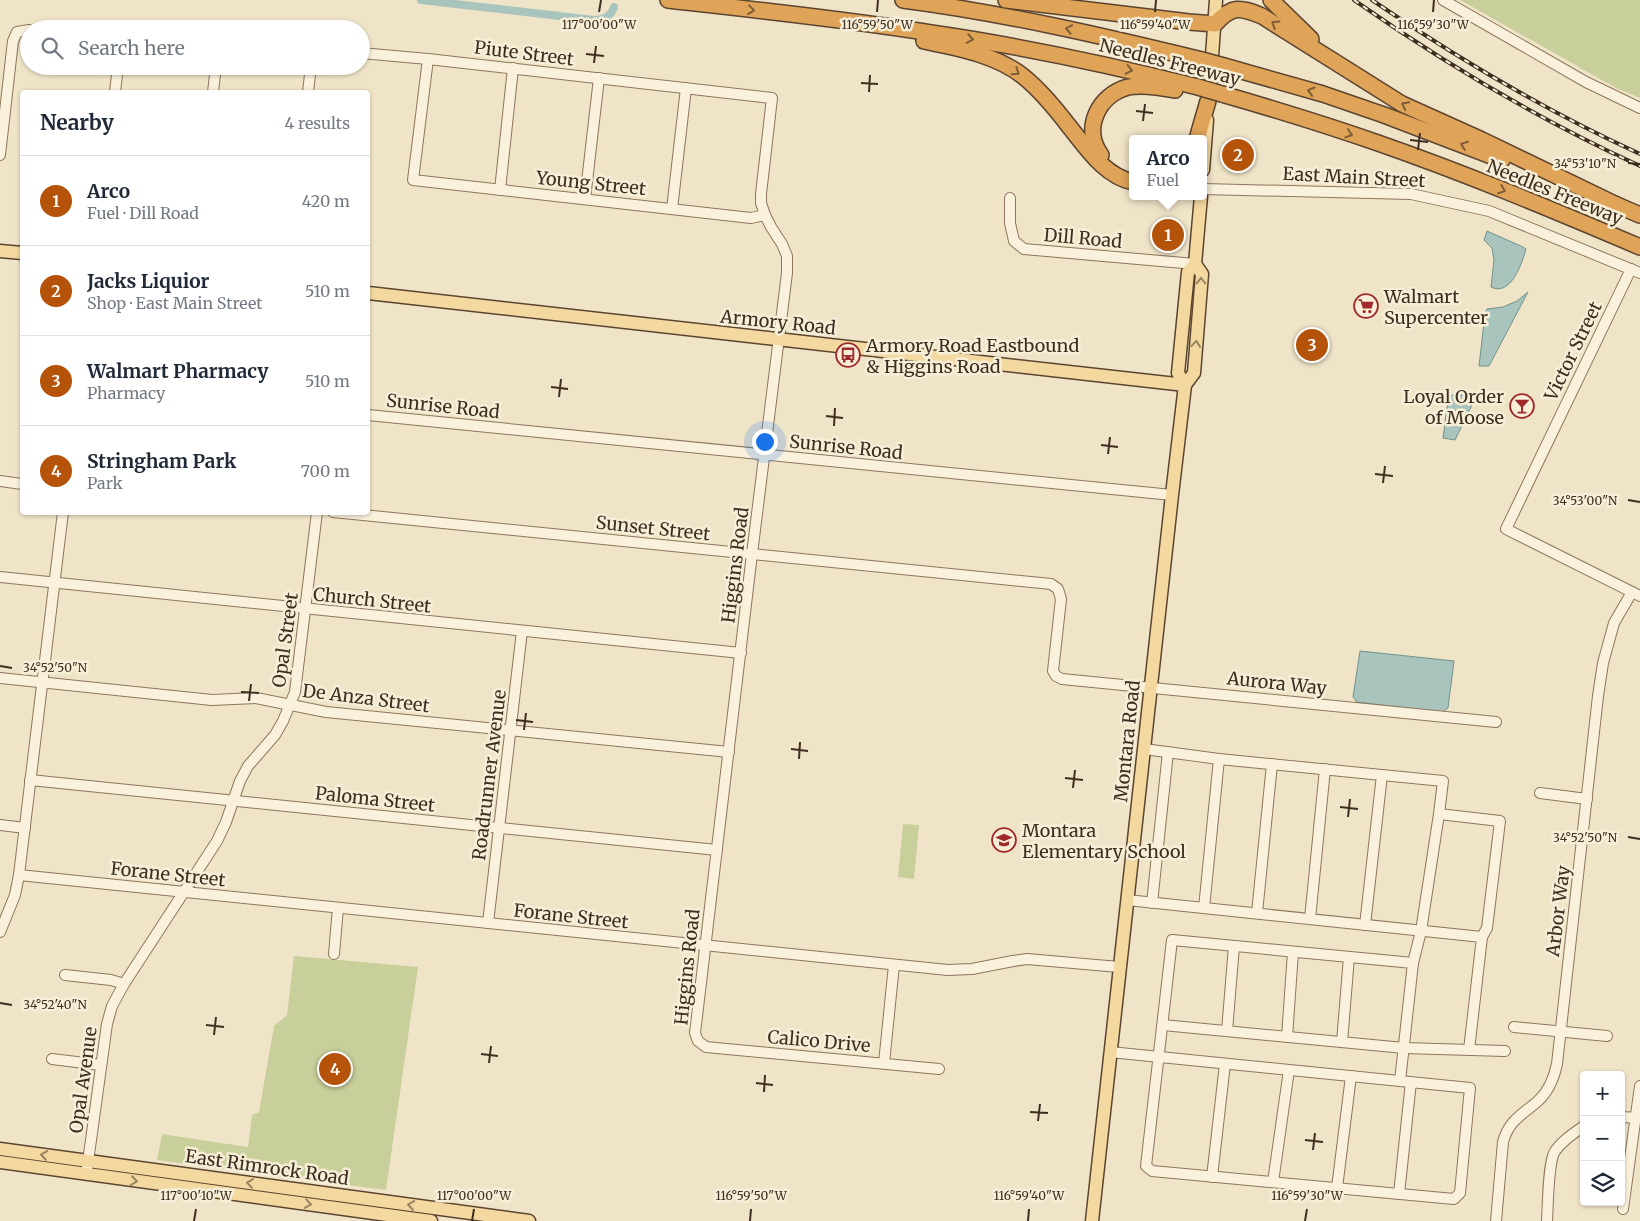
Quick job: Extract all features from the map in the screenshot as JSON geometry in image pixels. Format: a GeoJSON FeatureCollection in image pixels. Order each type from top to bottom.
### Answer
{"type":"FeatureCollection","features":[{"type":"Feature","properties":{"kind":"highway","name":"Needles Freeway"},"geometry":{"type":"LineString","coordinates":[[668,0],[930,32],[1076,58],[1209,95],[1303,118],[1478,181],[1640,247]]}},
{"type":"Feature","properties":{"kind":"highway","name":"Needles Freeway"},"geometry":{"type":"LineString","coordinates":[[903,0],[1031,22],[1143,46],[1202,60],[1323,94],[1384,115],[1640,215]]}},
{"type":"Feature","properties":{"kind":"highway"},"geometry":{"type":"LineString","coordinates":[[1006,0],[1215,24],[1224,14],[1233,10],[1245,9],[1262,16],[1402,104],[1623,208]]}},
{"type":"Feature","properties":{"kind":"highway"},"geometry":{"type":"LineString","coordinates":[[1271,0],[1331,60]]}},
{"type":"Feature","properties":{"kind":"highway"},"geometry":{"type":"LineString","coordinates":[[783,14],[956,48],[979,54],[1006,66],[1023,76],[1038,90],[1104,166],[1116,176],[1129,181]]}},
{"type":"Feature","properties":{"kind":"highway"},"geometry":{"type":"LineString","coordinates":[[1129,174],[1113,167],[1103,158],[1092,137],[1092,125],[1096,114],[1111,95],[1128,88],[1140,86],[1209,95],[1198,135]]}},
{"type":"Feature","properties":{"kind":"main road"},"geometry":{"type":"LineString","coordinates":[[1206,135],[1216,0]]}},
{"type":"Feature","properties":{"kind":"main road","name":"Montara Road"},"geometry":{"type":"LineString","coordinates":[[1092,1221],[1185,385],[1194,372],[1202,274],[1195,264],[1201,200]]}},
{"type":"Feature","properties":{"kind":"main road"},"geometry":{"type":"LineString","coordinates":[[0,251],[20,254]]}},
{"type":"Feature","properties":{"kind":"main road","name":"Armory Road"},"geometry":{"type":"LineString","coordinates":[[370,293],[1185,385]]}},
{"type":"Feature","properties":{"kind":"main road","name":"East Rimrock Road"},"geometry":{"type":"LineString","coordinates":[[0,1149],[529,1221]]}},
{"type":"Feature","properties":{"kind":"main road","name":"East Rimrock Road"},"geometry":{"type":"LineString","coordinates":[[0,1162],[431,1221]]}},
{"type":"Feature","properties":{"kind":"street"},"geometry":{"type":"LineString","coordinates":[[1443,0],[1586,82],[1640,108]]}},
{"type":"Feature","properties":{"kind":"street"},"geometry":{"type":"LineString","coordinates":[[0,155],[13,41],[17,32],[20,32]]}},
{"type":"Feature","properties":{"kind":"street","name":"Piute Street"},"geometry":{"type":"LineString","coordinates":[[370,54],[428,58],[772,98]]}},
{"type":"Feature","properties":{"kind":"street","name":"Young Street"},"geometry":{"type":"LineString","coordinates":[[428,58],[413,180],[751,218],[765,215]]}},
{"type":"Feature","properties":{"kind":"street"},"geometry":{"type":"LineString","coordinates":[[500,190],[513,68]]}},
{"type":"Feature","properties":{"kind":"street"},"geometry":{"type":"LineString","coordinates":[[115,90],[117,75]]}},
{"type":"Feature","properties":{"kind":"street"},"geometry":{"type":"LineString","coordinates":[[213,90],[215,75]]}},
{"type":"Feature","properties":{"kind":"street"},"geometry":{"type":"LineString","coordinates":[[308,90],[310,75]]}},
{"type":"Feature","properties":{"kind":"street"},"geometry":{"type":"LineString","coordinates":[[585,199],[599,78]]}},
{"type":"Feature","properties":{"kind":"street"},"geometry":{"type":"LineString","coordinates":[[672,209],[686,88]]}},
{"type":"Feature","properties":{"kind":"street","name":"Higgins Road"},"geometry":{"type":"LineString","coordinates":[[698,1041],[695,1033],[705,946],[787,273],[786,256],[782,244],[770,227],[761,203],[772,98]]}},
{"type":"Feature","properties":{"kind":"street","name":"East Main Street"},"geometry":{"type":"LineString","coordinates":[[1207,189],[1411,194],[1489,211],[1635,271]]}},
{"type":"Feature","properties":{"kind":"street","name":"Dill Road"},"geometry":{"type":"LineString","coordinates":[[1010,198],[1010,223],[1014,241],[1024,249],[1195,264]]}},
{"type":"Feature","properties":{"kind":"street","name":"Victor Street"},"geometry":{"type":"LineString","coordinates":[[1635,271],[1506,529],[1636,594]]}},
{"type":"Feature","properties":{"kind":"street","name":"Sunrise Road"},"geometry":{"type":"LineString","coordinates":[[370,415],[1172,495]]}},
{"type":"Feature","properties":{"kind":"street"},"geometry":{"type":"LineString","coordinates":[[0,481],[20,484]]}},
{"type":"Feature","properties":{"kind":"street"},"geometry":{"type":"LineString","coordinates":[[0,932],[9,913],[19,875],[63,515]]}},
{"type":"Feature","properties":{"kind":"street","name":"Opal Street"},"geometry":{"type":"LineString","coordinates":[[184,892],[217,841],[226,822],[240,781],[248,766],[275,735],[284,721],[296,692],[317,515]]}},
{"type":"Feature","properties":{"kind":"street","name":"Sunset Street"},"geometry":{"type":"LineString","coordinates":[[363,515],[1051,584],[1058,589],[1061,599],[1053,671],[1056,676]]}},
{"type":"Feature","properties":{"kind":"street","name":"Church Street"},"geometry":{"type":"LineString","coordinates":[[0,577],[306,610],[741,653]]}},
{"type":"Feature","properties":{"kind":"street","name":"Arbor Way"},"geometry":{"type":"LineString","coordinates":[[1496,1221],[1503,1142],[1506,1132],[1514,1120],[1538,1101],[1549,1088],[1554,1078],[1603,663],[1614,623],[1636,594]]}},
{"type":"Feature","properties":{"kind":"street","name":"Roadrunner Avenue"},"geometry":{"type":"LineString","coordinates":[[488,923],[522,631]]}},
{"type":"Feature","properties":{"kind":"street","name":"Aurora Way"},"geometry":{"type":"LineString","coordinates":[[1056,676],[1062,679],[1496,722]]}},
{"type":"Feature","properties":{"kind":"street","name":"De Anza Street"},"geometry":{"type":"LineString","coordinates":[[0,678],[212,700],[256,698],[326,712],[729,752]]}},
{"type":"Feature","properties":{"kind":"street"},"geometry":{"type":"LineString","coordinates":[[1144,749],[1219,759],[1443,781],[1421,930],[1413,963],[1400,1081]]}},
{"type":"Feature","properties":{"kind":"street"},"geometry":{"type":"LineString","coordinates":[[1152,902],[1168,752]]}},
{"type":"Feature","properties":{"kind":"street"},"geometry":{"type":"LineString","coordinates":[[1204,908],[1219,759]]}},
{"type":"Feature","properties":{"kind":"street"},"geometry":{"type":"LineString","coordinates":[[1257,914],[1272,764]]}},
{"type":"Feature","properties":{"kind":"street"},"geometry":{"type":"LineString","coordinates":[[1310,919],[1326,769]]}},
{"type":"Feature","properties":{"kind":"street"},"geometry":{"type":"LineString","coordinates":[[1365,925],[1382,775]]}},
{"type":"Feature","properties":{"kind":"street","name":"Paloma Street"},"geometry":{"type":"LineString","coordinates":[[30,780],[717,850]]}},
{"type":"Feature","properties":{"kind":"street"},"geometry":{"type":"LineString","coordinates":[[1540,794],[1587,799]]}},
{"type":"Feature","properties":{"kind":"street"},"geometry":{"type":"LineString","coordinates":[[1439,814],[1500,821],[1488,928],[1482,937],[1469,1050]]}},
{"type":"Feature","properties":{"kind":"street"},"geometry":{"type":"LineString","coordinates":[[0,825],[25,828]]}},
{"type":"Feature","properties":{"kind":"street","name":"Forane Street"},"geometry":{"type":"LineString","coordinates":[[19,875],[894,965],[956,970],[1028,960],[1119,967]]}},
{"type":"Feature","properties":{"kind":"street","name":"Opal Avenue"},"geometry":{"type":"LineString","coordinates":[[86,1174],[107,1024],[112,1006],[124,984],[184,892]]}},
{"type":"Feature","properties":{"kind":"street"},"geometry":{"type":"LineString","coordinates":[[1127,900],[1482,937]]}},
{"type":"Feature","properties":{"kind":"street"},"geometry":{"type":"LineString","coordinates":[[334,954],[338,908]]}},
{"type":"Feature","properties":{"kind":"street"},"geometry":{"type":"LineString","coordinates":[[1110,1052],[1158,1057],[1225,1064],[1470,1088],[1460,1193],[1454,1198],[1152,1171],[1146,1166],[1158,1057],[1163,1025],[1172,940],[1413,963]]}},
{"type":"Feature","properties":{"kind":"street"},"geometry":{"type":"LineString","coordinates":[[1227,1031],[1234,946]]}},
{"type":"Feature","properties":{"kind":"street"},"geometry":{"type":"LineString","coordinates":[[1287,1037],[1293,952]]}},
{"type":"Feature","properties":{"kind":"street"},"geometry":{"type":"LineString","coordinates":[[1342,1042],[1350,957]]}},
{"type":"Feature","properties":{"kind":"street"},"geometry":{"type":"LineString","coordinates":[[884,1063],[894,965]]}},
{"type":"Feature","properties":{"kind":"street"},"geometry":{"type":"LineString","coordinates":[[65,975],[111,980],[124,984]]}},
{"type":"Feature","properties":{"kind":"street"},"geometry":{"type":"LineString","coordinates":[[1163,1025],[1404,1048],[1505,1050]]}},
{"type":"Feature","properties":{"kind":"street"},"geometry":{"type":"LineString","coordinates":[[1514,1027],[1607,1036]]}},
{"type":"Feature","properties":{"kind":"street","name":"Calico Drive"},"geometry":{"type":"LineString","coordinates":[[698,1041],[706,1047],[939,1069]]}},
{"type":"Feature","properties":{"kind":"street"},"geometry":{"type":"LineString","coordinates":[[52,1060],[101,1065]]}},
{"type":"Feature","properties":{"kind":"street"},"geometry":{"type":"LineString","coordinates":[[1212,1176],[1225,1064]]}},
{"type":"Feature","properties":{"kind":"street"},"geometry":{"type":"LineString","coordinates":[[1274,1182],[1289,1070]]}},
{"type":"Feature","properties":{"kind":"street"},"geometry":{"type":"LineString","coordinates":[[1337,1188],[1351,1076]]}},
{"type":"Feature","properties":{"kind":"street"},"geometry":{"type":"LineString","coordinates":[[1399,1194],[1411,1082]]}},
{"type":"Feature","properties":{"kind":"street"},"geometry":{"type":"LineString","coordinates":[[1624,1209],[1638,1118],[1640,1086]]}},
{"type":"Feature","properties":{"kind":"street"},"geometry":{"type":"LineString","coordinates":[[1625,1117],[1638,1118]]}},
{"type":"Feature","properties":{"kind":"street"},"geometry":{"type":"LineString","coordinates":[[1547,1221],[1551,1165],[1554,1154],[1559,1146],[1580,1129]]}},
{"type":"Feature","properties":{"kind":"green space"},"geometry":{"type":"Polygon","coordinates":[[[1460,0],[1640,0],[1640,98],[1616,88],[1460,0]]]}},
{"type":"Feature","properties":{"kind":"green space"},"geometry":{"type":"Polygon","coordinates":[[[903,824],[919,825],[914,879],[898,877],[903,824]]]}},
{"type":"Feature","properties":{"kind":"green space"},"geometry":{"type":"Polygon","coordinates":[[[294,956],[418,967],[386,1190],[157,1160],[162,1134],[248,1147],[252,1115],[259,1112],[274,1026],[287,1015],[294,956]]]}},
{"type":"Feature","properties":{"kind":"water"},"geometry":{"type":"Polygon","coordinates":[[[1487,231],[1526,249],[1522,262],[1510,283],[1498,289],[1491,287],[1494,260],[1492,248],[1484,240],[1487,231]]]}},
{"type":"Feature","properties":{"kind":"water"},"geometry":{"type":"Polygon","coordinates":[[[1528,292],[1489,366],[1479,366],[1487,309],[1503,307],[1517,301],[1528,292]]]}},
{"type":"Feature","properties":{"kind":"water"},"geometry":{"type":"Polygon","coordinates":[[[1452,395],[1471,395],[1473,403],[1455,440],[1443,438],[1448,400],[1452,395]]]}},
{"type":"Feature","properties":{"kind":"water"},"geometry":{"type":"Polygon","coordinates":[[[1360,651],[1454,661],[1448,708],[1440,712],[1357,702],[1353,697],[1360,651]]]}},
{"type":"Feature","properties":{"kind":"waterway"},"geometry":{"type":"LineString","coordinates":[[421,0],[594,20],[607,17],[614,7]]}},
{"type":"Feature","properties":{"kind":"railway"},"geometry":{"type":"LineString","coordinates":[[1354,0],[1423,46],[1529,110],[1640,166]]}},
{"type":"Feature","properties":{"kind":"railway"},"geometry":{"type":"LineString","coordinates":[[1372,0],[1469,63],[1536,102],[1640,154]]}},
{"type":"Feature","properties":{"kind":"place","name":"Jacks Liquior"},"geometry":{"type":"Point","coordinates":[1238,155]}},
{"type":"Feature","properties":{"kind":"place","name":"Arco"},"geometry":{"type":"Point","coordinates":[1168,235]}},
{"type":"Feature","properties":{"kind":"place","name":"Walmart Supercenter"},"geometry":{"type":"Point","coordinates":[1366,306]}},
{"type":"Feature","properties":{"kind":"place","name":"Walmart Pharmacy"},"geometry":{"type":"Point","coordinates":[1312,345]}},
{"type":"Feature","properties":{"kind":"place","name":"Armory Road Eastbound & Higgins Road"},"geometry":{"type":"Point","coordinates":[848,355]}},
{"type":"Feature","properties":{"kind":"place","name":"Loyal Order of Moose"},"geometry":{"type":"Point","coordinates":[1522,406]}},
{"type":"Feature","properties":{"kind":"place","name":"Montara Elementary School"},"geometry":{"type":"Point","coordinates":[1004,840]}},
{"type":"Feature","properties":{"kind":"place","name":"Stringham Park"},"geometry":{"type":"Point","coordinates":[335,1069]}}]}
